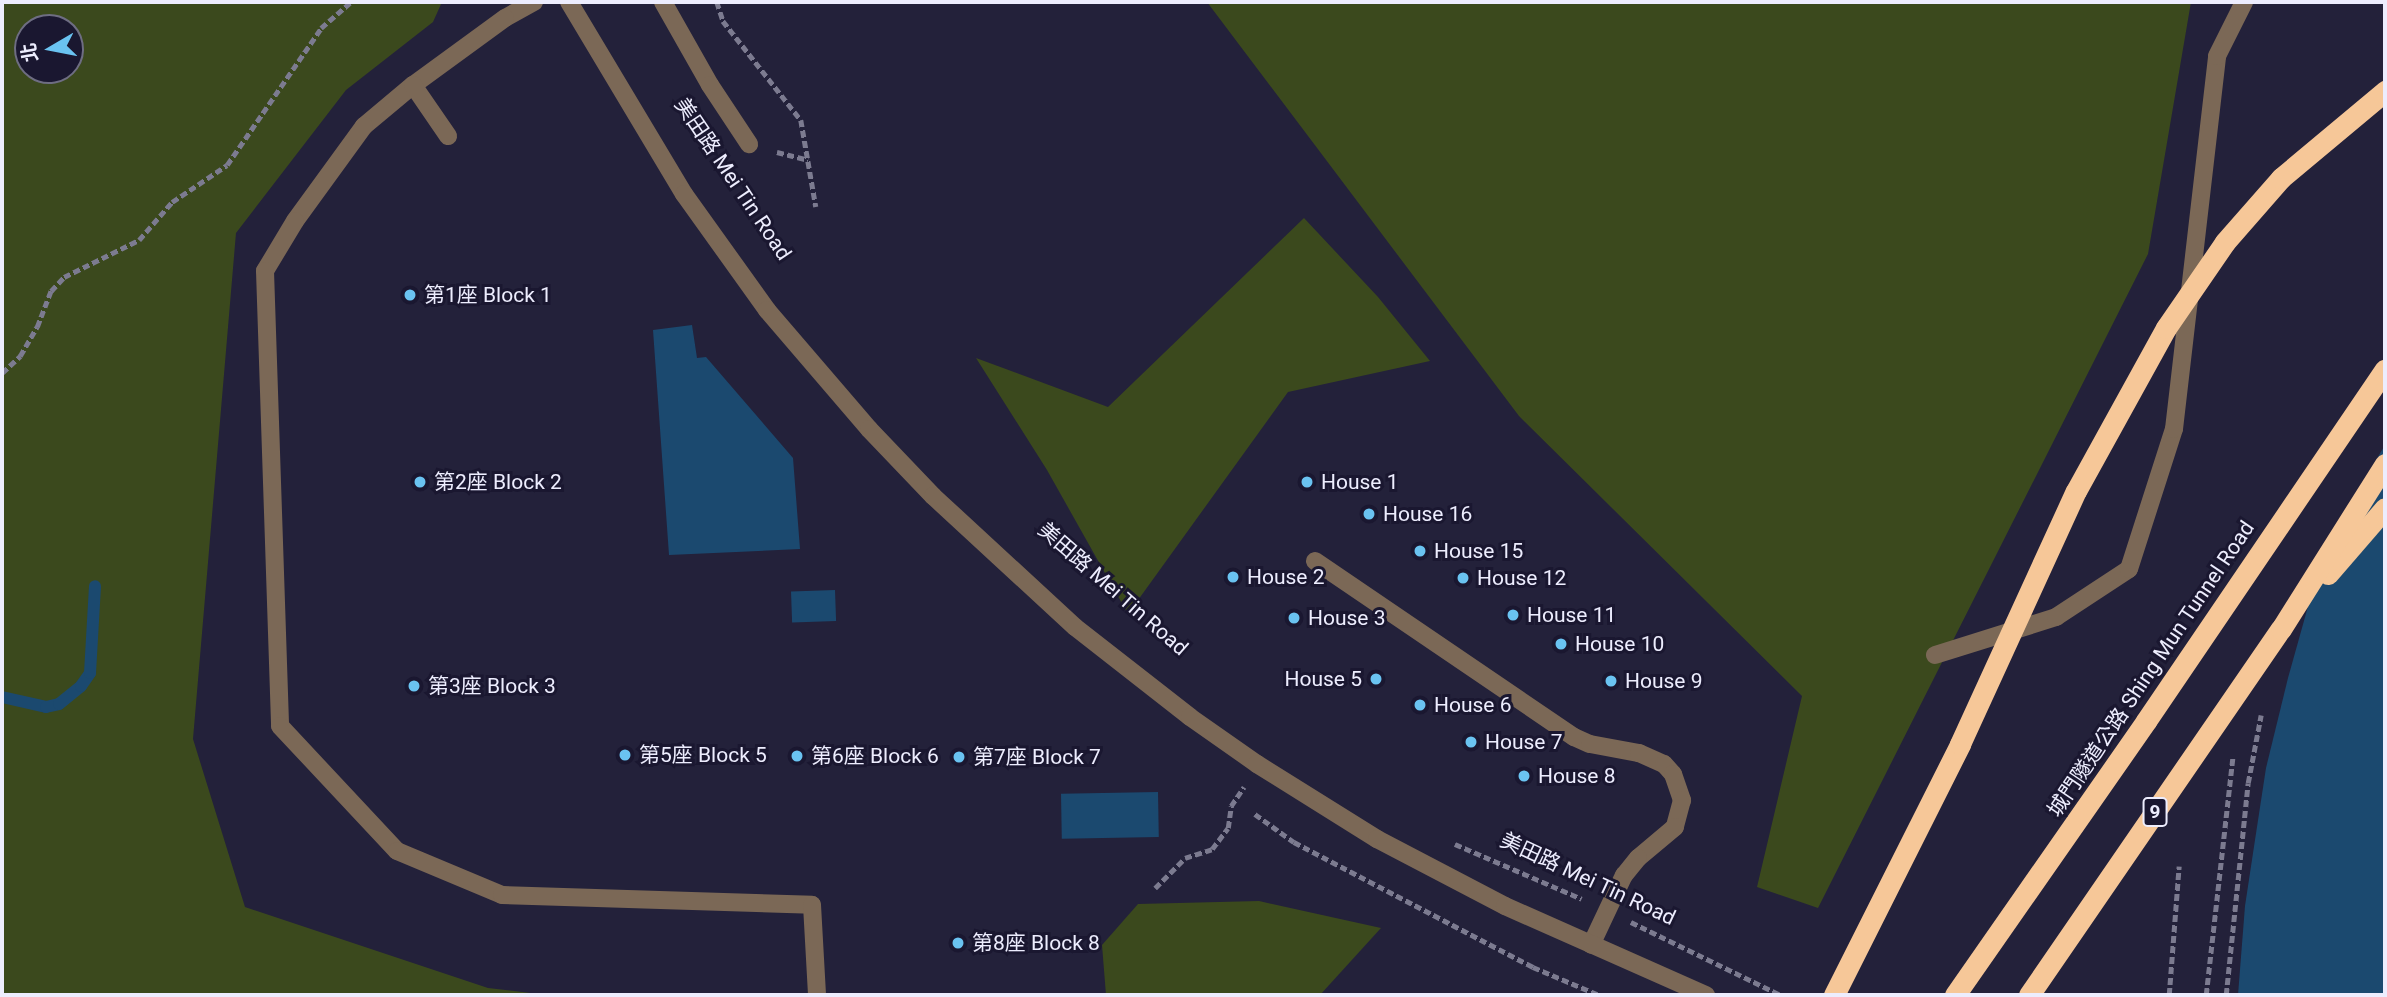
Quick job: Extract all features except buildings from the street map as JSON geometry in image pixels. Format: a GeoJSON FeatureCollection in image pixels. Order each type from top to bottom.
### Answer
{"type":"FeatureCollection","features":[{"type":"Feature","properties":{"kind":"highway"},"geometry":{"type":"LineString","coordinates":[[1834,995],[1960,744],[2076,491],[2166,328],[2225,242],[2281,178],[2385,91]]}},
{"type":"Feature","properties":{"kind":"highway","name":"城門隧道公路 Shing Mun Tunnel Road"},"geometry":{"type":"LineString","coordinates":[[1955,995],[2385,369]]}},
{"type":"Feature","properties":{"kind":"highway","name":"9"},"geometry":{"type":"LineString","coordinates":[[2029,995],[2281,629],[2385,464]]}},
{"type":"Feature","properties":{"kind":"highway"},"geometry":{"type":"LineString","coordinates":[[2281,629],[2385,508]]}},
{"type":"Feature","properties":{"kind":"street"},"geometry":{"type":"LineString","coordinates":[[534,2],[505,18],[413,85],[364,126],[295,221],[265,271],[279,726],[397,851],[502,895],[812,905],[817,995]]}},
{"type":"Feature","properties":{"kind":"street"},"geometry":{"type":"LineString","coordinates":[[569,2],[684,194],[767,310],[869,429],[1003,563],[1124,666],[1258,764],[1430,868],[1591,945],[1706,995]]}},
{"type":"Feature","properties":{"kind":"street"},"geometry":{"type":"LineString","coordinates":[[663,2],[710,85],[749,144]]}},
{"type":"Feature","properties":{"kind":"street"},"geometry":{"type":"LineString","coordinates":[[1935,654],[2056,617],[2129,569],[2174,429],[2217,56],[2244,2]]}},
{"type":"Feature","properties":{"kind":"street"},"geometry":{"type":"LineString","coordinates":[[413,85],[448,136]]}},
{"type":"Feature","properties":{"kind":"street"},"geometry":{"type":"LineString","coordinates":[[1315,561],[1574,737],[1590,744],[1639,753],[1664,764],[1673,774],[1682,800],[1675,827],[1631,867],[1606,910],[1591,945]]}},
{"type":"Feature","properties":{"kind":"path"},"geometry":{"type":"LineString","coordinates":[[2,373],[20,356],[37,327],[51,291],[64,277],[139,240],[172,202],[227,165],[321,28],[351,2]]}},
{"type":"Feature","properties":{"kind":"path"},"geometry":{"type":"LineString","coordinates":[[717,2],[723,21],[801,120],[816,207]]}},
{"type":"Feature","properties":{"kind":"path"},"geometry":{"type":"LineString","coordinates":[[2226,995],[2248,783],[2263,701]]}},
{"type":"Feature","properties":{"kind":"path"},"geometry":{"type":"LineString","coordinates":[[1155,888],[1185,859],[1213,849],[1228,828],[1231,806],[1244,787]]}},
{"type":"Feature","properties":{"kind":"path"},"geometry":{"type":"LineString","coordinates":[[1255,814],[1294,842],[1533,967],[1599,995]]}},
{"type":"Feature","properties":{"kind":"path","name":"美田路 Mei Tin Road"},"geometry":{"type":"LineString","coordinates":[[1451,842],[1606,910],[1781,995]]}},
{"type":"Feature","properties":{"kind":"path"},"geometry":{"type":"LineString","coordinates":[[2169,995],[2179,866]]}},
{"type":"Feature","properties":{"kind":"green space"},"geometry":{"type":"Polygon","coordinates":[[[2,2],[442,2],[433,22],[346,90],[236,233],[193,739],[245,907],[488,988],[547,995],[2,995],[2,2]]]}},
{"type":"Feature","properties":{"kind":"green space"},"geometry":{"type":"Polygon","coordinates":[[[1207,2],[2191,2],[2148,254],[1818,908],[1757,887],[1802,696],[1519,416],[1207,2]]]}},
{"type":"Feature","properties":{"kind":"green space"},"geometry":{"type":"Polygon","coordinates":[[[1304,218],[1378,297],[1430,361],[1288,392],[1128,614],[1047,470],[976,358],[1108,407],[1304,218]]]}},
{"type":"Feature","properties":{"kind":"green space"},"geometry":{"type":"Polygon","coordinates":[[[1259,901],[1381,928],[1320,995],[1106,995],[1102,945],[1138,904],[1259,901]]]}},
{"type":"Feature","properties":{"kind":"water"},"geometry":{"type":"Polygon","coordinates":[[[692,325],[697,358],[706,357],[793,458],[800,549],[669,555],[653,330],[692,325]]]}},
{"type":"Feature","properties":{"kind":"water"},"geometry":{"type":"Polygon","coordinates":[[[2385,445],[2385,995],[2238,995],[2245,906],[2266,768],[2288,678],[2314,585],[2349,506],[2385,445]]]}},
{"type":"Feature","properties":{"kind":"water"},"geometry":{"type":"Polygon","coordinates":[[[835,590],[836,621],[792,623],[791,592],[835,590]]]}},
{"type":"Feature","properties":{"kind":"water"},"geometry":{"type":"Polygon","coordinates":[[[1158,792],[1159,837],[1062,839],[1061,794],[1158,792]]]}},
{"type":"Feature","properties":{"kind":"waterway"},"geometry":{"type":"LineString","coordinates":[[2,697],[46,707],[59,704],[81,686],[90,673],[95,586]]}},
{"type":"Feature","properties":{"kind":"place","name":"第1座 Block 1"},"geometry":{"type":"Point","coordinates":[410,295]}},
{"type":"Feature","properties":{"kind":"place","name":"第2座 Block 2"},"geometry":{"type":"Point","coordinates":[420,482]}},
{"type":"Feature","properties":{"kind":"place","name":"House 1"},"geometry":{"type":"Point","coordinates":[1307,482]}},
{"type":"Feature","properties":{"kind":"place","name":"House 16"},"geometry":{"type":"Point","coordinates":[1369,514]}},
{"type":"Feature","properties":{"kind":"place","name":"House 15"},"geometry":{"type":"Point","coordinates":[1420,551]}},
{"type":"Feature","properties":{"kind":"place","name":"House 2"},"geometry":{"type":"Point","coordinates":[1233,577]}},
{"type":"Feature","properties":{"kind":"place","name":"House 12"},"geometry":{"type":"Point","coordinates":[1463,578]}},
{"type":"Feature","properties":{"kind":"place","name":"House 11"},"geometry":{"type":"Point","coordinates":[1513,615]}},
{"type":"Feature","properties":{"kind":"place","name":"House 3"},"geometry":{"type":"Point","coordinates":[1294,618]}},
{"type":"Feature","properties":{"kind":"place","name":"House 10"},"geometry":{"type":"Point","coordinates":[1561,644]}},
{"type":"Feature","properties":{"kind":"place","name":"House 5"},"geometry":{"type":"Point","coordinates":[1376,679]}},
{"type":"Feature","properties":{"kind":"place","name":"House 9"},"geometry":{"type":"Point","coordinates":[1611,681]}},
{"type":"Feature","properties":{"kind":"place","name":"第3座 Block 3"},"geometry":{"type":"Point","coordinates":[414,686]}},
{"type":"Feature","properties":{"kind":"place","name":"House 6"},"geometry":{"type":"Point","coordinates":[1420,705]}},
{"type":"Feature","properties":{"kind":"place","name":"House 7"},"geometry":{"type":"Point","coordinates":[1471,742]}},
{"type":"Feature","properties":{"kind":"place","name":"第5座 Block 5"},"geometry":{"type":"Point","coordinates":[625,755]}},
{"type":"Feature","properties":{"kind":"place","name":"第6座 Block 6"},"geometry":{"type":"Point","coordinates":[797,756]}},
{"type":"Feature","properties":{"kind":"place","name":"第7座 Block 7"},"geometry":{"type":"Point","coordinates":[959,757]}},
{"type":"Feature","properties":{"kind":"place","name":"House 8"},"geometry":{"type":"Point","coordinates":[1524,776]}},
{"type":"Feature","properties":{"kind":"place","name":"第8座 Block 8"},"geometry":{"type":"Point","coordinates":[958,943]}}]}
